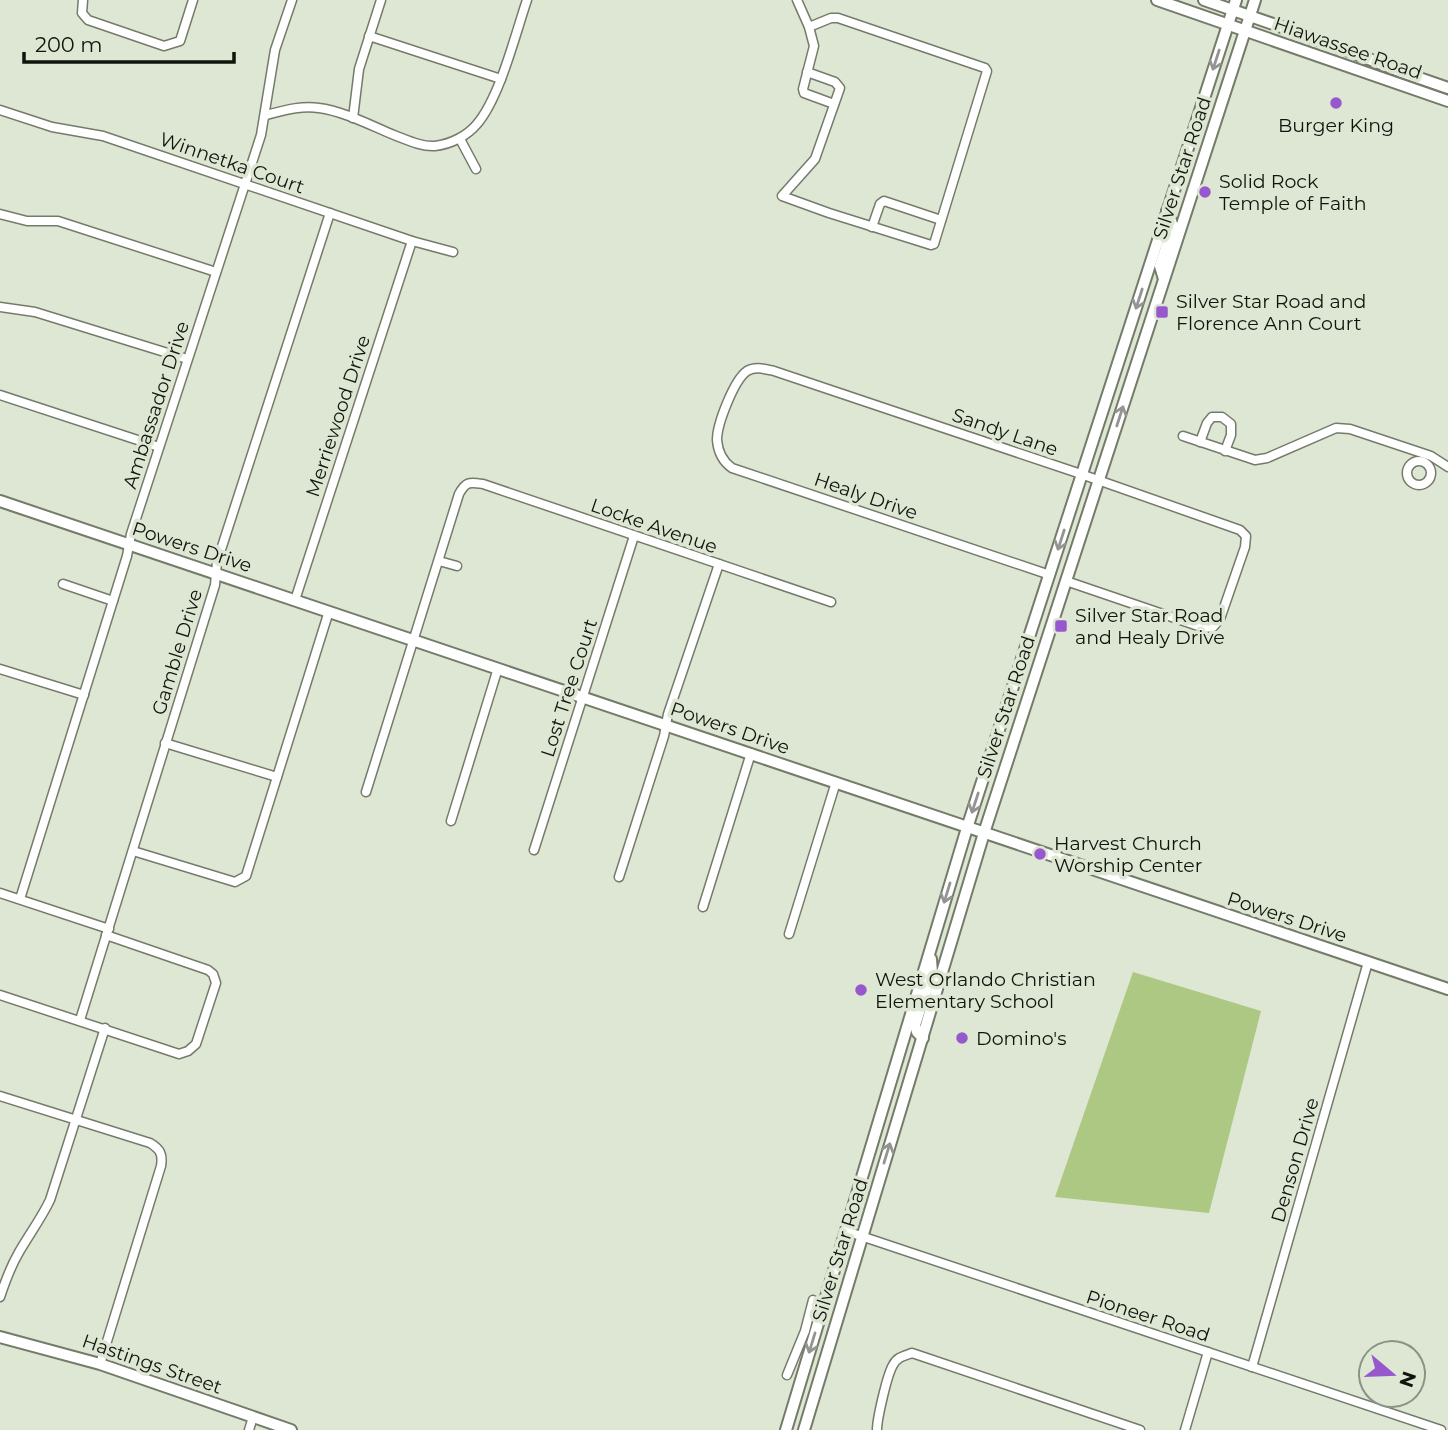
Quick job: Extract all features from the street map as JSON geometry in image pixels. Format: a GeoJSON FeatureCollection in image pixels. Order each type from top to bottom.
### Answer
{"type":"FeatureCollection","features":[{"type":"Feature","properties":{"kind":"main road","name":"Hiawassee Road"},"geometry":{"type":"LineString","coordinates":[[1157,0],[1448,101]]}},
{"type":"Feature","properties":{"kind":"main road","name":"Hiawassee Road"},"geometry":{"type":"LineString","coordinates":[[1204,0],[1234,5],[1250,17],[1448,88]]}},
{"type":"Feature","properties":{"kind":"main road","name":"Silver Star Road"},"geometry":{"type":"LineString","coordinates":[[804,1430],[984,833],[1255,0]]}},
{"type":"Feature","properties":{"kind":"main road","name":"Silver Star Road"},"geometry":{"type":"LineString","coordinates":[[786,1430],[967,828],[1234,5]]}},
{"type":"Feature","properties":{"kind":"main road"},"geometry":{"type":"LineString","coordinates":[[1164,279],[1160,266],[1173,226],[1167,211]]}},
{"type":"Feature","properties":{"kind":"main road","name":"Powers Drive"},"geometry":{"type":"LineString","coordinates":[[0,501],[1448,989]]}},
{"type":"Feature","properties":{"kind":"main road"},"geometry":{"type":"LineString","coordinates":[[923,1038],[915,1026],[932,973],[932,946]]}},
{"type":"Feature","properties":{"kind":"main road"},"geometry":{"type":"LineString","coordinates":[[818,1385],[819,1359],[836,1302],[835,1290],[830,1285]]}},
{"type":"Feature","properties":{"kind":"main road","name":"Hastings Street"},"geometry":{"type":"LineString","coordinates":[[0,1337],[100,1364],[291,1430]]}},
{"type":"Feature","properties":{"kind":"street"},"geometry":{"type":"LineString","coordinates":[[82,2],[82,13],[88,20],[164,46],[180,41],[193,0]]}},
{"type":"Feature","properties":{"kind":"street","name":"Ambassador Drive"},"geometry":{"type":"LineString","coordinates":[[20,900],[113,601],[131,534],[261,135],[275,50],[292,0]]}},
{"type":"Feature","properties":{"kind":"street"},"geometry":{"type":"LineString","coordinates":[[353,118],[359,69],[381,0]]}},
{"type":"Feature","properties":{"kind":"street"},"geometry":{"type":"LineString","coordinates":[[266,115],[318,107],[412,142],[434,146],[460,139],[477,124],[488,107],[501,79],[527,0]]}},
{"type":"Feature","properties":{"kind":"street"},"geometry":{"type":"LineString","coordinates":[[797,0],[814,46],[804,93],[834,104]]}},
{"type":"Feature","properties":{"kind":"street"},"geometry":{"type":"LineString","coordinates":[[807,72],[838,84],[840,88],[815,159],[782,196],[931,246],[934,244],[987,71],[985,68],[838,18],[809,27]]}},
{"type":"Feature","properties":{"kind":"street"},"geometry":{"type":"LineString","coordinates":[[369,36],[501,79]]}},
{"type":"Feature","properties":{"kind":"street","name":"Winnetka Court"},"geometry":{"type":"LineString","coordinates":[[0,110],[52,127],[103,136],[453,253]]}},
{"type":"Feature","properties":{"kind":"street"},"geometry":{"type":"LineString","coordinates":[[460,139],[476,169]]}},
{"type":"Feature","properties":{"kind":"street"},"geometry":{"type":"LineString","coordinates":[[872,227],[880,204],[884,201],[942,220]]}},
{"type":"Feature","properties":{"kind":"street","name":"Gamble Drive"},"geometry":{"type":"LineString","coordinates":[[80,1020],[215,585],[217,562],[330,213]]}},
{"type":"Feature","properties":{"kind":"street"},"geometry":{"type":"LineString","coordinates":[[0,214],[27,221],[58,222],[216,272]]}},
{"type":"Feature","properties":{"kind":"street","name":"Merriewood Drive"},"geometry":{"type":"LineString","coordinates":[[295,600],[412,241]]}},
{"type":"Feature","properties":{"kind":"street"},"geometry":{"type":"LineString","coordinates":[[0,307],[35,312],[187,359]]}},
{"type":"Feature","properties":{"kind":"street","name":"Sandy Lane"},"geometry":{"type":"LineString","coordinates":[[725,411],[740,378],[749,370],[761,368],[774,371],[1240,530],[1246,536],[1245,547],[1220,619],[1213,627],[1205,628],[1066,581]]}},
{"type":"Feature","properties":{"kind":"street"},"geometry":{"type":"LineString","coordinates":[[0,395],[159,447]]}},
{"type":"Feature","properties":{"kind":"street","name":"Healy Drive"},"geometry":{"type":"LineString","coordinates":[[725,411],[717,439],[724,463],[732,468],[1050,575]]}},
{"type":"Feature","properties":{"kind":"street"},"geometry":{"type":"LineString","coordinates":[[1200,442],[1212,417],[1222,417],[1231,424],[1231,435],[1225,451]]}},
{"type":"Feature","properties":{"kind":"street"},"geometry":{"type":"LineString","coordinates":[[1183,436],[1255,460],[1267,458],[1336,428],[1350,429],[1448,467]]}},
{"type":"Feature","properties":{"kind":"street","name":"Locke Avenue"},"geometry":{"type":"LineString","coordinates":[[439,561],[459,494],[463,487],[473,482],[831,602]]}},
{"type":"Feature","properties":{"kind":"street","name":"Lost Tree Court"},"geometry":{"type":"LineString","coordinates":[[534,850],[634,536]]}},
{"type":"Feature","properties":{"kind":"street"},"geometry":{"type":"LineString","coordinates":[[366,792],[439,561],[457,566]]}},
{"type":"Feature","properties":{"kind":"street"},"geometry":{"type":"LineString","coordinates":[[619,877],[664,736],[668,713],[719,564]]}},
{"type":"Feature","properties":{"kind":"street"},"geometry":{"type":"LineString","coordinates":[[63,584],[113,601]]}},
{"type":"Feature","properties":{"kind":"street"},"geometry":{"type":"LineString","coordinates":[[133,851],[235,883],[246,876],[329,611]]}},
{"type":"Feature","properties":{"kind":"street"},"geometry":{"type":"LineString","coordinates":[[451,821],[498,668]]}},
{"type":"Feature","properties":{"kind":"street"},"geometry":{"type":"LineString","coordinates":[[0,669],[84,695]]}},
{"type":"Feature","properties":{"kind":"street"},"geometry":{"type":"LineString","coordinates":[[165,743],[277,777]]}},
{"type":"Feature","properties":{"kind":"street"},"geometry":{"type":"LineString","coordinates":[[703,907],[751,754]]}},
{"type":"Feature","properties":{"kind":"street"},"geometry":{"type":"LineString","coordinates":[[789,934],[836,782]]}},
{"type":"Feature","properties":{"kind":"street"},"geometry":{"type":"LineString","coordinates":[[0,893],[208,970],[214,974],[216,983],[196,1044],[179,1054],[0,995]]}},
{"type":"Feature","properties":{"kind":"street","name":"Denson Drive"},"geometry":{"type":"LineString","coordinates":[[1252,1367],[1368,962]]}},
{"type":"Feature","properties":{"kind":"street"},"geometry":{"type":"LineString","coordinates":[[0,1297],[7,1274],[50,1200],[105,1028]]}},
{"type":"Feature","properties":{"kind":"street"},"geometry":{"type":"LineString","coordinates":[[0,1096],[150,1143],[161,1152],[161,1166],[100,1364]]}},
{"type":"Feature","properties":{"kind":"street","name":"Pioneer Road"},"geometry":{"type":"LineString","coordinates":[[846,1231],[1441,1430]]}},
{"type":"Feature","properties":{"kind":"street"},"geometry":{"type":"LineString","coordinates":[[788,1375],[805,1331],[813,1300]]}},
{"type":"Feature","properties":{"kind":"street"},"geometry":{"type":"LineString","coordinates":[[1185,1430],[1208,1352]]}},
{"type":"Feature","properties":{"kind":"street"},"geometry":{"type":"LineString","coordinates":[[877,1430],[877,1420],[893,1365],[900,1357],[912,1353],[1140,1430]]}},
{"type":"Feature","properties":{"kind":"street"},"geometry":{"type":"LineString","coordinates":[[249,1430],[253,1417]]}},
{"type":"Feature","properties":{"kind":"shaded area"},"geometry":{"type":"Polygon","coordinates":[[[1133,972],[1261,1011],[1209,1213],[1055,1197],[1133,972]]]}},
{"type":"Feature","properties":{"kind":"place","name":"Burger King"},"geometry":{"type":"Point","coordinates":[1336,103]}},
{"type":"Feature","properties":{"kind":"place","name":"Solid Rock Temple of Faith"},"geometry":{"type":"Point","coordinates":[1205,192]}},
{"type":"Feature","properties":{"kind":"place","name":"Silver Star Road and Florence Ann Court"},"geometry":{"type":"Point","coordinates":[1162,312]}},
{"type":"Feature","properties":{"kind":"place","name":"Silver Star Road and Healy Drive"},"geometry":{"type":"Point","coordinates":[1061,626]}},
{"type":"Feature","properties":{"kind":"place","name":"Harvest Church Worship Center"},"geometry":{"type":"Point","coordinates":[1040,854]}},
{"type":"Feature","properties":{"kind":"place","name":"West Orlando Christian Elementary School"},"geometry":{"type":"Point","coordinates":[861,990]}},
{"type":"Feature","properties":{"kind":"place","name":"Domino's"},"geometry":{"type":"Point","coordinates":[962,1038]}}]}
